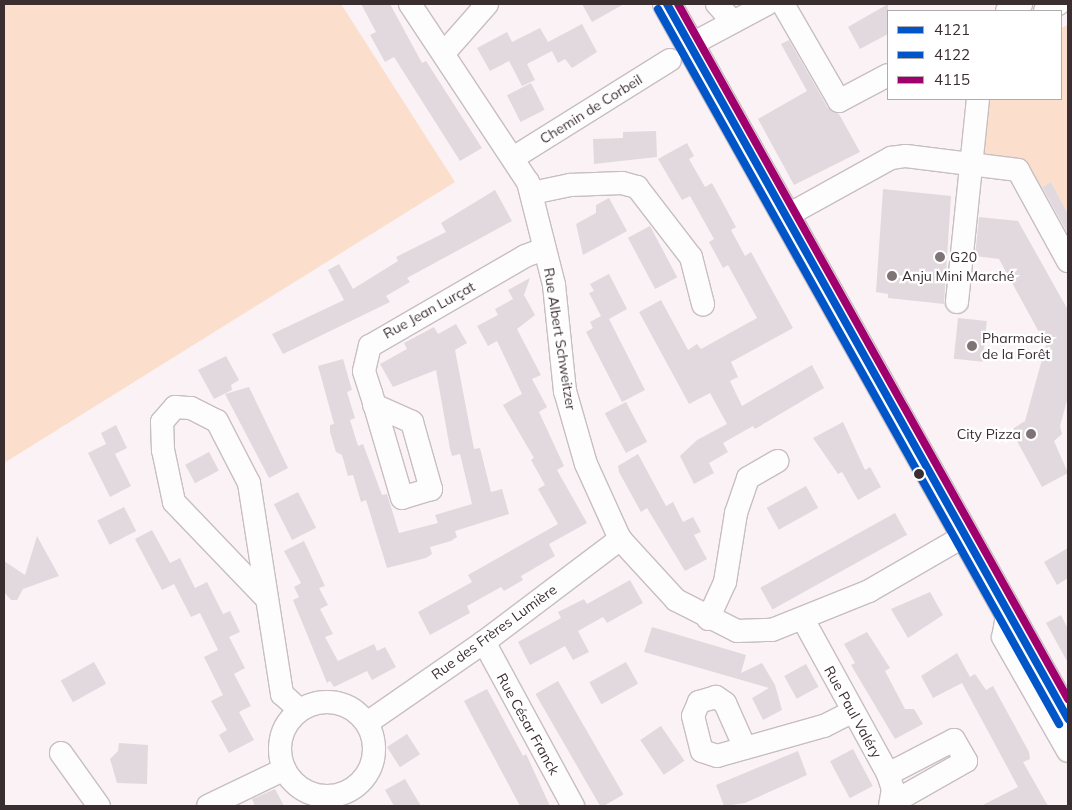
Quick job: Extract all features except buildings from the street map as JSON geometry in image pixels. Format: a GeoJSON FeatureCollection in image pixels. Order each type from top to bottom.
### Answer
{"type":"FeatureCollection","features":[{"type":"Feature","properties":{"kind":"main road"},"geometry":{"type":"LineString","coordinates":[[667,4],[680,52],[788,215],[1008,610],[1066,737]]}},
{"type":"Feature","properties":{"kind":"street","name":"Rue Albert Schweitzer"},"geometry":{"type":"LineString","coordinates":[[410,4],[513,158],[532,193],[554,284],[565,391],[576,435],[620,539],[676,600],[708,619],[737,631],[772,630],[804,621],[868,591],[966,535]]}},
{"type":"Feature","properties":{"kind":"street"},"geometry":{"type":"LineString","coordinates":[[444,53],[487,4]]}},
{"type":"Feature","properties":{"kind":"street"},"geometry":{"type":"LineString","coordinates":[[717,4],[733,22]]}},
{"type":"Feature","properties":{"kind":"street","name":"Chemin de Corbeil"},"geometry":{"type":"LineString","coordinates":[[513,158],[680,52],[767,4]]}},
{"type":"Feature","properties":{"kind":"street"},"geometry":{"type":"LineString","coordinates":[[783,4],[839,101],[887,76]]}},
{"type":"Feature","properties":{"kind":"street"},"geometry":{"type":"LineString","coordinates":[[1009,10],[1021,4]]}},
{"type":"Feature","properties":{"kind":"street"},"geometry":{"type":"LineString","coordinates":[[1047,10],[1058,4]]}},
{"type":"Feature","properties":{"kind":"street"},"geometry":{"type":"LineString","coordinates":[[956,302],[978,100]]}},
{"type":"Feature","properties":{"kind":"street"},"geometry":{"type":"LineString","coordinates":[[788,215],[891,158],[906,156],[1018,170],[1068,261]]}},
{"type":"Feature","properties":{"kind":"street"},"geometry":{"type":"LineString","coordinates":[[532,193],[570,185],[622,183],[637,187],[691,257],[703,304]]}},
{"type":"Feature","properties":{"kind":"street","name":"Rue Jean Lurçat"},"geometry":{"type":"LineString","coordinates":[[374,405],[364,371],[370,346],[516,261],[544,249]]}},
{"type":"Feature","properties":{"kind":"street"},"geometry":{"type":"LineString","coordinates":[[264,596],[174,502],[163,450],[162,422],[175,407],[191,408],[217,421],[237,456],[249,483],[264,596],[282,694],[300,710]]}},
{"type":"Feature","properties":{"kind":"street"},"geometry":{"type":"LineString","coordinates":[[708,619],[725,582],[736,513],[748,478],[778,461]]}},
{"type":"Feature","properties":{"kind":"street","name":"Rue des Frères Lumière"},"geometry":{"type":"LineString","coordinates":[[367,723],[484,642],[620,539]]}},
{"type":"Feature","properties":{"kind":"street","name":"Rue Paul Valéry"},"geometry":{"type":"LineString","coordinates":[[804,621],[852,712],[888,774],[893,789],[891,804]]}},
{"type":"Feature","properties":{"kind":"street","name":"Rue César Franck"},"geometry":{"type":"LineString","coordinates":[[484,642],[573,806]]}},
{"type":"Feature","properties":{"kind":"street"},"geometry":{"type":"LineString","coordinates":[[331,702],[351,708],[367,723],[373,738],[373,762],[356,798],[309,793],[284,769],[281,741],[288,722],[300,710],[331,702]]}},
{"type":"Feature","properties":{"kind":"street"},"geometry":{"type":"LineString","coordinates":[[745,748],[824,726],[852,712]]}},
{"type":"Feature","properties":{"kind":"street"},"geometry":{"type":"LineString","coordinates":[[888,774],[954,740],[966,761],[891,804]]}},
{"type":"Feature","properties":{"kind":"street"},"geometry":{"type":"LineString","coordinates":[[61,753],[99,806]]}},
{"type":"Feature","properties":{"kind":"street"},"geometry":{"type":"LineString","coordinates":[[208,806],[284,769]]}},
{"type":"Feature","properties":{"kind":"shaded area"},"geometry":{"type":"Polygon","coordinates":[[[4,4],[341,4],[455,182],[4,463],[4,4]]]}},
{"type":"Feature","properties":{"kind":"shaded area"},"geometry":{"type":"Polygon","coordinates":[[[1068,25],[1068,214],[1051,182],[1036,190],[984,159],[990,100],[1062,100],[1062,28],[1068,25]]]}},
{"type":"Feature","properties":{"kind":"transit line","name":"4121"},"geometry":{"type":"LineString","coordinates":[[667,4],[1068,719]]}},
{"type":"Feature","properties":{"kind":"transit line","name":"4115"},"geometry":{"type":"LineString","coordinates":[[678,4],[1068,699]]}},
{"type":"Feature","properties":{"kind":"transit line","name":"4122"},"geometry":{"type":"LineString","coordinates":[[658,9],[1059,724]]}},
{"type":"Feature","properties":{"kind":"place","name":"G20"},"geometry":{"type":"Point","coordinates":[940,257]}},
{"type":"Feature","properties":{"kind":"place","name":"Anju Mini Marché"},"geometry":{"type":"Point","coordinates":[892,276]}},
{"type":"Feature","properties":{"kind":"place","name":"Pharmacie de la Forêt"},"geometry":{"type":"Point","coordinates":[972,346]}},
{"type":"Feature","properties":{"kind":"place","name":"City Pizza"},"geometry":{"type":"Point","coordinates":[1031,434]}}]}
